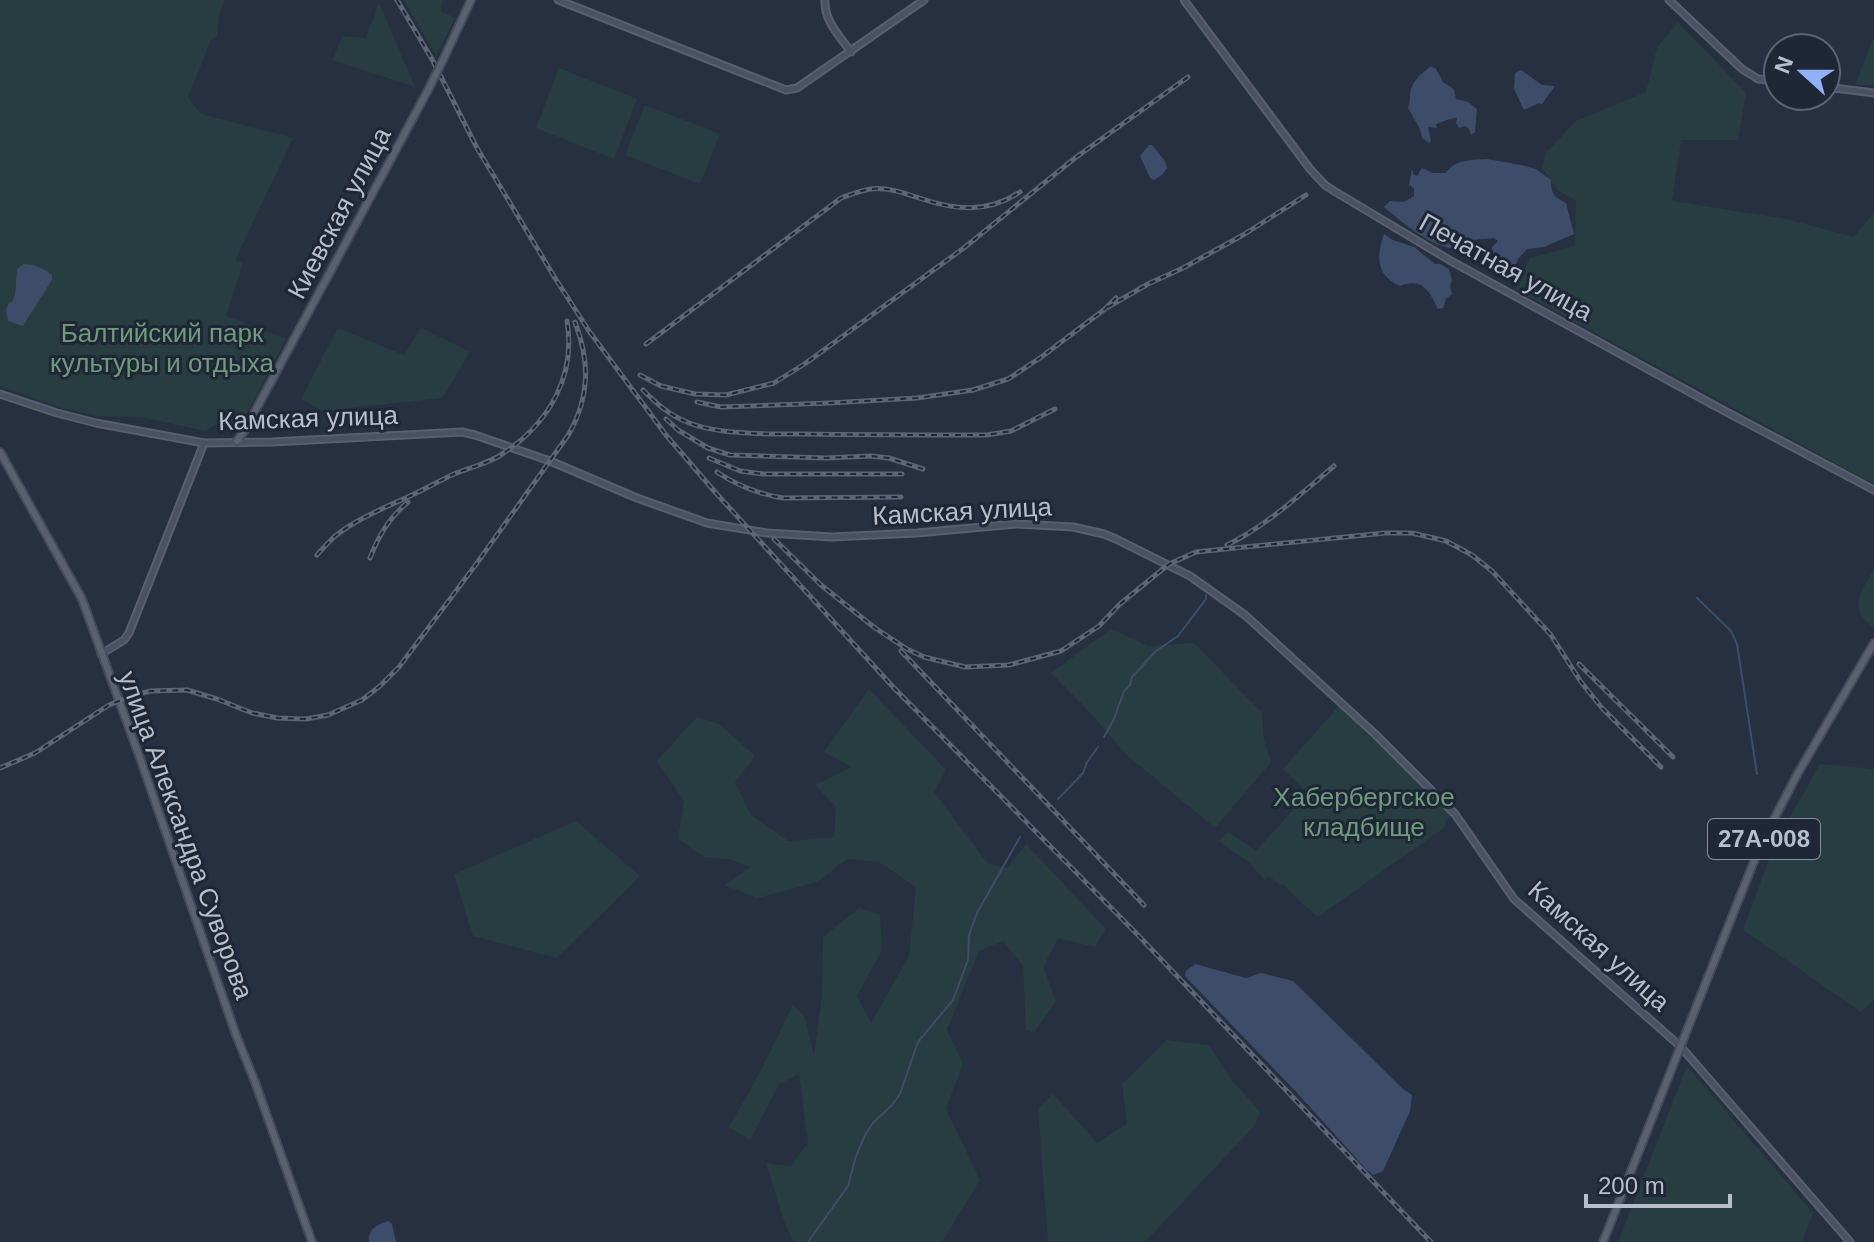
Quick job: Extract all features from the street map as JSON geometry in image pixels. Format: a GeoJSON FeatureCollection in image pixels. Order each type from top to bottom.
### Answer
{"type":"FeatureCollection","features":[{"type":"Feature","properties":{"kind":"main road","name":"Киевская улица"},"geometry":{"type":"LineString","coordinates":[[237,441],[427,92],[471,0]]}},
{"type":"Feature","properties":{"kind":"main road","name":"улица Александра Суворова"},"geometry":{"type":"LineString","coordinates":[[0,452],[82,599],[312,1242]]}},
{"type":"Feature","properties":{"kind":"main road","name":"27А-008"},"geometry":{"type":"LineString","coordinates":[[1603,1242],[1760,846],[1798,773],[1874,643]]}},
{"type":"Feature","properties":{"kind":"street"},"geometry":{"type":"LineString","coordinates":[[558,0],[786,90],[797,88],[924,0]]}},
{"type":"Feature","properties":{"kind":"street"},"geometry":{"type":"LineString","coordinates":[[825,0],[827,19],[851,52]]}},
{"type":"Feature","properties":{"kind":"street","name":"Печатная улица"},"geometry":{"type":"LineString","coordinates":[[1184,0],[1325,185],[1451,261],[1874,490]]}},
{"type":"Feature","properties":{"kind":"street"},"geometry":{"type":"LineString","coordinates":[[1669,0],[1742,69],[1762,79]]}},
{"type":"Feature","properties":{"kind":"street"},"geometry":{"type":"LineString","coordinates":[[1842,89],[1874,93]]}},
{"type":"Feature","properties":{"kind":"street","name":"Камская улица"},"geometry":{"type":"LineString","coordinates":[[0,394],[96,423],[204,443],[462,432],[550,461],[637,498],[707,523],[760,532],[840,537],[1016,524],[1073,527],[1116,539],[1169,564],[1245,615],[1375,734],[1455,814],[1514,899],[1681,1047],[1850,1242]]}},
{"type":"Feature","properties":{"kind":"street","name":"Камская улица"},"geometry":{"type":"LineString","coordinates":[[101,654],[124,640],[129,633],[204,443]]}},
{"type":"Feature","properties":{"kind":"green space","name":"Балтийский парк культуры и отдыха"},"geometry":{"type":"Polygon","coordinates":[[[0,0],[225,0],[219,15],[217,36],[211,40],[188,97],[201,114],[293,138],[235,260],[243,263],[226,316],[286,339],[241,425],[221,421],[206,431],[141,417],[98,416],[58,407],[0,386],[0,0]],[[52,280],[15,283],[12,302],[23,326],[52,280]]]}},
{"type":"Feature","properties":{"kind":"green space"},"geometry":{"type":"Polygon","coordinates":[[[404,0],[443,0],[441,11],[455,18],[436,56],[404,0]]]}},
{"type":"Feature","properties":{"kind":"green space"},"geometry":{"type":"Polygon","coordinates":[[[379,3],[415,87],[332,60],[343,36],[366,38],[379,3]]]}},
{"type":"Feature","properties":{"kind":"green space"},"geometry":{"type":"Polygon","coordinates":[[[1678,22],[1746,93],[1738,140],[1681,140],[1672,201],[1786,219],[1854,237],[1874,212],[1874,484],[1515,289],[1530,258],[1575,246],[1576,201],[1558,190],[1542,169],[1546,153],[1576,121],[1646,92],[1657,48],[1678,22]]]}},
{"type":"Feature","properties":{"kind":"green space"},"geometry":{"type":"Polygon","coordinates":[[[1874,37],[1874,85],[1855,85],[1874,37]]]}},
{"type":"Feature","properties":{"kind":"green space"},"geometry":{"type":"Polygon","coordinates":[[[559,68],[637,99],[614,159],[536,128],[559,68]]]}},
{"type":"Feature","properties":{"kind":"green space"},"geometry":{"type":"Polygon","coordinates":[[[645,105],[720,134],[700,184],[625,155],[645,105]]]}},
{"type":"Feature","properties":{"kind":"green space"},"geometry":{"type":"Polygon","coordinates":[[[338,328],[404,355],[421,328],[470,352],[442,398],[323,411],[301,399],[338,328]]]}},
{"type":"Feature","properties":{"kind":"green space"},"geometry":{"type":"Polygon","coordinates":[[[1874,569],[1874,628],[1858,607],[1861,593],[1874,569]]]}},
{"type":"Feature","properties":{"kind":"green space"},"geometry":{"type":"Polygon","coordinates":[[[1111,629],[1148,646],[1194,643],[1262,713],[1264,740],[1271,762],[1215,828],[1128,756],[1051,673],[1111,629]]]}},
{"type":"Feature","properties":{"kind":"green space"},"geometry":{"type":"Polygon","coordinates":[[[869,689],[946,770],[934,792],[987,863],[1007,868],[1026,844],[1106,929],[1095,947],[1058,938],[1043,967],[1056,1001],[1034,1032],[1026,1030],[1023,966],[1003,941],[979,951],[947,1029],[963,1064],[946,1109],[980,1180],[942,1242],[794,1242],[785,1224],[766,1163],[791,1166],[808,1143],[799,1074],[779,1084],[750,1140],[729,1127],[793,1005],[805,1017],[814,1056],[822,994],[823,937],[859,908],[880,915],[882,950],[857,996],[871,1023],[909,956],[916,887],[879,862],[847,859],[817,882],[757,898],[725,885],[751,867],[729,859],[704,857],[678,839],[684,801],[657,761],[697,717],[719,724],[755,756],[735,782],[751,815],[788,841],[834,837],[836,807],[815,785],[852,767],[824,752],[869,689]]]}},
{"type":"Feature","properties":{"kind":"green space","name":"Хабербергское кладбище"},"geometry":{"type":"Polygon","coordinates":[[[1339,706],[1452,816],[1445,821],[1445,827],[1318,917],[1284,884],[1280,885],[1269,876],[1264,880],[1251,864],[1219,841],[1228,832],[1256,851],[1308,793],[1283,769],[1339,706]]]}},
{"type":"Feature","properties":{"kind":"green space"},"geometry":{"type":"Polygon","coordinates":[[[1820,764],[1874,769],[1874,1000],[1861,1012],[1743,930],[1775,844],[1820,764]]]}},
{"type":"Feature","properties":{"kind":"green space"},"geometry":{"type":"Polygon","coordinates":[[[576,821],[640,876],[557,958],[473,936],[454,874],[576,821]]]}},
{"type":"Feature","properties":{"kind":"green space"},"geometry":{"type":"Polygon","coordinates":[[[1167,1040],[1209,1045],[1230,1078],[1260,1112],[1255,1125],[1145,1242],[1048,1241],[1038,1109],[1053,1094],[1097,1143],[1127,1124],[1122,1084],[1167,1040]]]}},
{"type":"Feature","properties":{"kind":"green space"},"geometry":{"type":"Polygon","coordinates":[[[1687,1066],[1813,1213],[1802,1242],[1618,1242],[1687,1066]]]}},
{"type":"Feature","properties":{"kind":"water"},"geometry":{"type":"Polygon","coordinates":[[[1431,66],[1443,82],[1454,89],[1456,99],[1468,102],[1477,109],[1475,132],[1471,135],[1465,126],[1459,128],[1457,118],[1454,118],[1436,124],[1437,128],[1428,127],[1429,143],[1422,138],[1408,108],[1412,86],[1431,66]]]}},
{"type":"Feature","properties":{"kind":"water"},"geometry":{"type":"Polygon","coordinates":[[[1521,70],[1542,85],[1555,86],[1542,104],[1524,110],[1514,89],[1515,73],[1521,70]]]}},
{"type":"Feature","properties":{"kind":"water"},"geometry":{"type":"Polygon","coordinates":[[[1149,145],[1165,161],[1167,168],[1154,180],[1150,178],[1140,156],[1149,145]]]}},
{"type":"Feature","properties":{"kind":"water"},"geometry":{"type":"Polygon","coordinates":[[[1487,159],[1536,169],[1551,180],[1554,194],[1566,203],[1574,234],[1544,247],[1527,249],[1518,259],[1513,272],[1490,262],[1492,247],[1498,241],[1494,238],[1472,240],[1458,250],[1448,248],[1418,234],[1384,207],[1390,201],[1404,202],[1414,196],[1414,188],[1409,185],[1412,168],[1417,176],[1422,168],[1433,173],[1446,173],[1459,163],[1487,159]]]}},
{"type":"Feature","properties":{"kind":"water"},"geometry":{"type":"Polygon","coordinates":[[[1384,234],[1414,247],[1435,264],[1449,269],[1452,294],[1443,308],[1438,309],[1424,287],[1414,283],[1400,286],[1386,277],[1379,257],[1384,234]]]}},
{"type":"Feature","properties":{"kind":"water"},"geometry":{"type":"Polygon","coordinates":[[[24,264],[42,268],[52,275],[52,280],[23,326],[8,321],[6,310],[15,294],[17,269],[24,264]]]}},
{"type":"Feature","properties":{"kind":"water"},"geometry":{"type":"Polygon","coordinates":[[[1195,964],[1246,978],[1261,973],[1293,981],[1412,1095],[1410,1111],[1383,1171],[1373,1175],[1367,1170],[1185,976],[1186,971],[1195,964]]]}},
{"type":"Feature","properties":{"kind":"water"},"geometry":{"type":"Polygon","coordinates":[[[388,1221],[392,1224],[396,1242],[369,1242],[371,1231],[388,1221]]]}},
{"type":"Feature","properties":{"kind":"waterway"},"geometry":{"type":"LineString","coordinates":[[1104,737],[1132,677],[1156,651],[1178,636],[1206,595]]}},
{"type":"Feature","properties":{"kind":"waterway"},"geometry":{"type":"LineString","coordinates":[[1697,598],[1731,631],[1737,644],[1757,774]]}},
{"type":"Feature","properties":{"kind":"waterway"},"geometry":{"type":"LineString","coordinates":[[1058,799],[1083,773],[1098,747]]}},
{"type":"Feature","properties":{"kind":"waterway"},"geometry":{"type":"LineString","coordinates":[[808,1242],[848,1186],[865,1135],[900,1094],[918,1042],[953,1000],[968,960],[969,935],[977,913],[1020,837]]}},
{"type":"Feature","properties":{"kind":"railway"},"geometry":{"type":"LineString","coordinates":[[397,0],[433,61],[477,148],[555,278],[589,331],[666,435],[894,688],[1135,932],[1431,1242]]}},
{"type":"Feature","properties":{"kind":"railway"},"geometry":{"type":"LineString","coordinates":[[640,375],[661,386],[695,394],[726,395],[774,383],[965,247],[1075,158],[1188,77]]}},
{"type":"Feature","properties":{"kind":"railway"},"geometry":{"type":"LineString","coordinates":[[646,344],[841,198],[883,189],[945,205],[971,208],[995,204],[1020,192]]}},
{"type":"Feature","properties":{"kind":"railway"},"geometry":{"type":"LineString","coordinates":[[1108,307],[1243,235],[1306,195]]}},
{"type":"Feature","properties":{"kind":"railway"},"geometry":{"type":"LineString","coordinates":[[697,402],[721,407],[829,403],[917,398],[973,390],[1008,379],[1116,298]]}},
{"type":"Feature","properties":{"kind":"railway"},"geometry":{"type":"LineString","coordinates":[[317,555],[334,537],[361,519],[454,474],[494,459],[521,440],[547,412],[563,378],[569,341],[567,321]]}},
{"type":"Feature","properties":{"kind":"railway"},"geometry":{"type":"LineString","coordinates":[[0,768],[35,753],[109,705],[151,691],[187,690],[252,713],[278,718],[306,719],[328,715],[362,700],[399,667],[569,434],[581,406],[586,379],[575,322]]}},
{"type":"Feature","properties":{"kind":"railway"},"geometry":{"type":"LineString","coordinates":[[643,390],[663,408],[687,422],[728,432],[759,434],[987,435],[1011,431],[1055,409]]}},
{"type":"Feature","properties":{"kind":"railway"},"geometry":{"type":"LineString","coordinates":[[666,419],[708,448],[730,455],[871,456],[889,458],[923,469]]}},
{"type":"Feature","properties":{"kind":"railway"},"geometry":{"type":"LineString","coordinates":[[709,458],[740,471],[763,474],[902,474]]}},
{"type":"Feature","properties":{"kind":"railway"},"geometry":{"type":"LineString","coordinates":[[1227,545],[1269,519],[1334,466]]}},
{"type":"Feature","properties":{"kind":"railway"},"geometry":{"type":"LineString","coordinates":[[717,472],[749,489],[784,498],[901,497]]}},
{"type":"Feature","properties":{"kind":"railway"},"geometry":{"type":"LineString","coordinates":[[370,558],[385,527],[408,502]]}},
{"type":"Feature","properties":{"kind":"railway"},"geometry":{"type":"LineString","coordinates":[[774,539],[821,585],[875,628],[924,657],[965,667],[1009,665],[1061,651],[1099,626],[1120,604],[1169,564],[1196,552],[1385,533],[1412,533],[1446,541],[1472,555],[1492,571],[1551,635],[1602,708],[1661,767]]}},
{"type":"Feature","properties":{"kind":"railway"},"geometry":{"type":"LineString","coordinates":[[901,651],[1144,905]]}},
{"type":"Feature","properties":{"kind":"railway"},"geometry":{"type":"LineString","coordinates":[[1579,664],[1673,757]]}}]}
